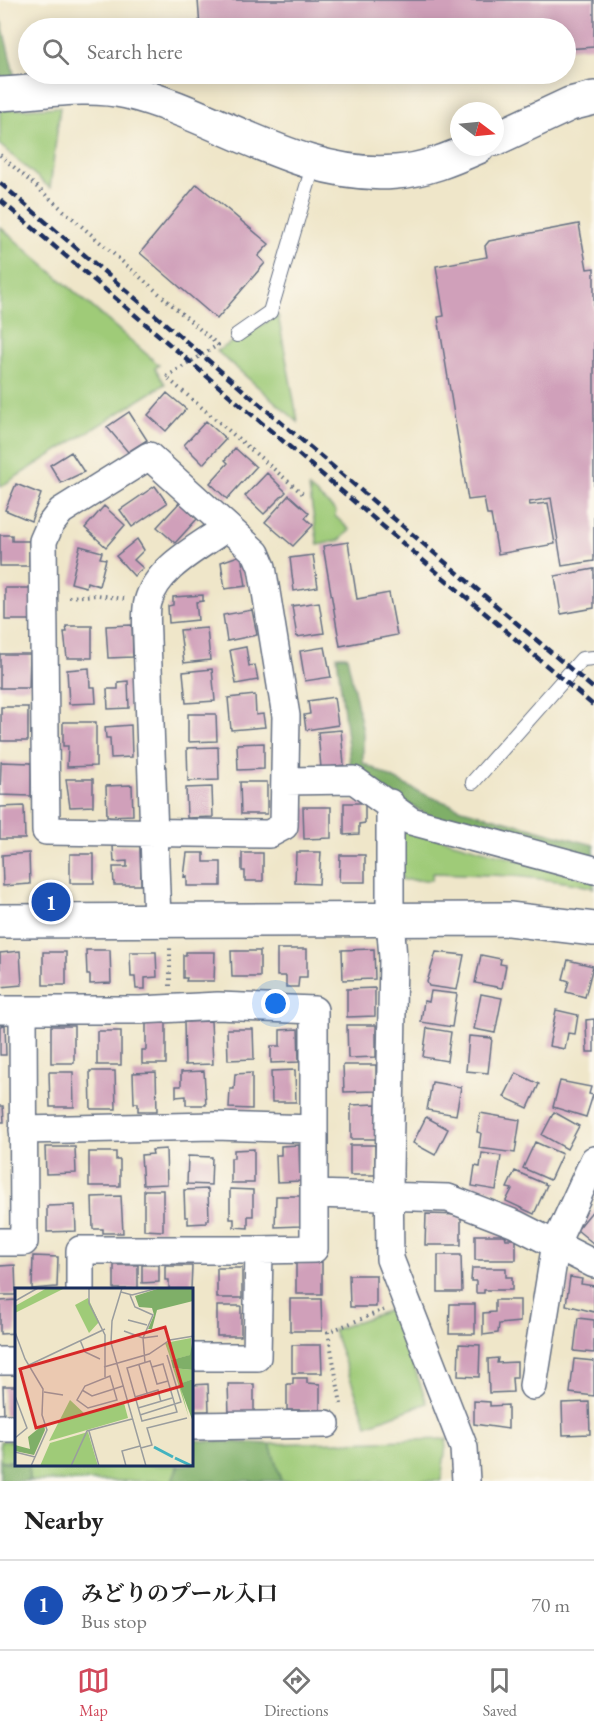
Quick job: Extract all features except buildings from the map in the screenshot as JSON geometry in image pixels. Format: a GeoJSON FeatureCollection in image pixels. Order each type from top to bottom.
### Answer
{"type":"FeatureCollection","features":[{"type":"Feature","properties":{"kind":"street"},"geometry":{"type":"LineString","coordinates":[[0,94],[107,88],[118,90],[162,103],[314,162],[366,172],[396,172],[445,162],[458,156]]}},
{"type":"Feature","properties":{"kind":"street"},"geometry":{"type":"LineString","coordinates":[[504,135],[570,104],[594,98]]}},
{"type":"Feature","properties":{"kind":"street"},"geometry":{"type":"LineString","coordinates":[[149,456],[227,527],[256,553],[262,567],[285,716],[284,826],[269,834],[46,831],[44,541],[50,525],[61,511],[149,456]]}},
{"type":"Feature","properties":{"kind":"street"},"geometry":{"type":"LineString","coordinates":[[163,931],[147,639],[148,603],[155,586],[166,571],[227,527]]}},
{"type":"Feature","properties":{"kind":"street"},"geometry":{"type":"LineString","coordinates":[[285,781],[354,780],[390,803],[411,821],[594,870]]}},
{"type":"Feature","properties":{"kind":"street"},"geometry":{"type":"LineString","coordinates":[[390,803],[390,919],[393,958],[390,1259],[464,1448],[466,1481]]}},
{"type":"Feature","properties":{"kind":"street"},"geometry":{"type":"LineString","coordinates":[[0,921],[163,931],[390,919],[509,920],[594,929]]}},
{"type":"Feature","properties":{"kind":"street"},"geometry":{"type":"LineString","coordinates":[[0,1242],[24,1242],[23,1130],[11,1010],[218,1006],[314,1010],[314,1249],[80,1250],[80,1288]]}},
{"type":"Feature","properties":{"kind":"street"},"geometry":{"type":"LineString","coordinates":[[23,1130],[215,1126],[314,1129]]}},
{"type":"Feature","properties":{"kind":"street"},"geometry":{"type":"LineString","coordinates":[[533,1386],[556,1243],[594,1160]]}},
{"type":"Feature","properties":{"kind":"street"},"geometry":{"type":"LineString","coordinates":[[314,1194],[448,1198],[465,1203],[556,1243],[594,1264]]}},
{"type":"Feature","properties":{"kind":"street"},"geometry":{"type":"LineString","coordinates":[[194,1357],[257,1357],[259,1250]]}},
{"type":"Feature","properties":{"kind":"street"},"geometry":{"type":"LineString","coordinates":[[194,1426],[326,1424]]}},
{"type":"Feature","properties":{"kind":"lane"},"geometry":{"type":"LineString","coordinates":[[237,335],[270,312],[314,162]]}},
{"type":"Feature","properties":{"kind":"lane"},"geometry":{"type":"LineString","coordinates":[[473,782],[582,659],[594,658]]}},
{"type":"Feature","properties":{"kind":"path"},"geometry":{"type":"LineString","coordinates":[[0,155],[218,345],[166,377],[303,494]]}},
{"type":"Feature","properties":{"kind":"path"},"geometry":{"type":"LineString","coordinates":[[44,598],[98,595],[148,603]]}},
{"type":"Feature","properties":{"kind":"path"},"geometry":{"type":"LineString","coordinates":[[163,931],[170,1008]]}},
{"type":"Feature","properties":{"kind":"path"},"geometry":{"type":"LineString","coordinates":[[326,1424],[336,1423],[341,1411],[328,1332],[408,1301]]}},
{"type":"Feature","properties":{"kind":"green space"},"geometry":{"type":"Polygon","coordinates":[[[0,16],[15,78],[0,77],[0,16]]]}},
{"type":"Feature","properties":{"kind":"green space"},"geometry":{"type":"Polygon","coordinates":[[[60,107],[50,188],[0,145],[0,110],[60,107]]]}},
{"type":"Feature","properties":{"kind":"green space"},"geometry":{"type":"Polygon","coordinates":[[[0,227],[159,365],[155,368],[165,384],[0,487],[0,227]]]}},
{"type":"Feature","properties":{"kind":"green space"},"geometry":{"type":"Polygon","coordinates":[[[278,315],[298,422],[217,351],[278,315]]]}},
{"type":"Feature","properties":{"kind":"green space"},"geometry":{"type":"Polygon","coordinates":[[[309,488],[336,511],[335,516],[350,530],[340,540],[318,545],[309,488]]]}},
{"type":"Feature","properties":{"kind":"green space"},"geometry":{"type":"Polygon","coordinates":[[[337,656],[347,656],[363,732],[363,763],[421,793],[462,809],[594,845],[594,862],[434,819],[351,770],[337,656]]]}},
{"type":"Feature","properties":{"kind":"green space"},"geometry":{"type":"Polygon","coordinates":[[[406,829],[594,881],[594,888],[554,880],[494,875],[433,873],[432,880],[402,880],[399,836],[406,829]]]}},
{"type":"Feature","properties":{"kind":"green space"},"geometry":{"type":"Polygon","coordinates":[[[393,1309],[427,1403],[367,1425],[333,1330],[393,1309]]]}},
{"type":"Feature","properties":{"kind":"green space"},"geometry":{"type":"Polygon","coordinates":[[[447,1439],[441,1481],[281,1481],[270,1444],[447,1439]]]}},
{"type":"Feature","properties":{"kind":"green space"},"geometry":{"type":"Polygon","coordinates":[[[194,1440],[270,1444],[281,1481],[172,1481],[179,1466],[194,1466],[194,1440]]]}},
{"type":"Feature","properties":{"kind":"green space"},"geometry":{"type":"Polygon","coordinates":[[[0,1441],[15,1441],[15,1461],[0,1461],[0,1441]]]}},
{"type":"Feature","properties":{"kind":"green space"},"geometry":{"type":"Polygon","coordinates":[[[0,1461],[15,1463],[15,1466],[28,1466],[29,1481],[0,1481],[0,1461]]]}},
{"type":"Feature","properties":{"kind":"green space"},"geometry":{"type":"Polygon","coordinates":[[[28,1466],[178,1466],[172,1481],[29,1481],[28,1466]]]}},
{"type":"Feature","properties":{"kind":"railway"},"geometry":{"type":"LineString","coordinates":[[0,183],[594,689]]}},
{"type":"Feature","properties":{"kind":"railway"},"geometry":{"type":"LineString","coordinates":[[0,200],[594,706]]}},
{"type":"Feature","properties":{"kind":"place","name":"みどりのプール入口"},"geometry":{"type":"Point","coordinates":[51,902]}}]}
